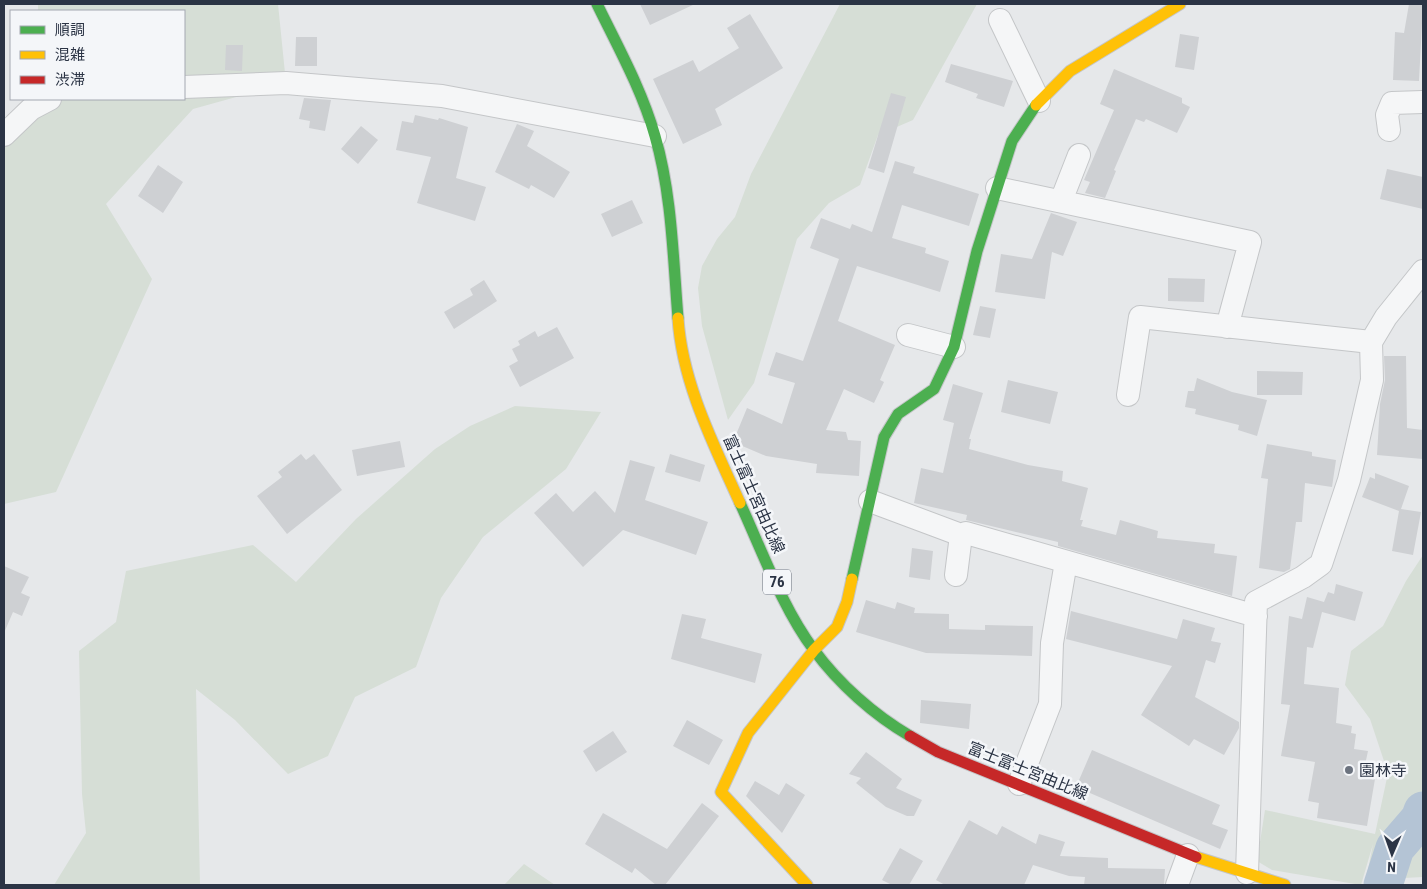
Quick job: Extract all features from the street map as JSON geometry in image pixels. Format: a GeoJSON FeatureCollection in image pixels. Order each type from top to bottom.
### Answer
{"type":"FeatureCollection","features":[{"type":"Feature","properties":{"kind":"main road","name":"富士富士宮由比線"},"geometry":{"type":"LineString","coordinates":[[597,4],[632,76],[655,136],[662,167],[672,237],[679,334],[694,394],[717,453],[754,535],[790,610],[814,650],[859,700],[898,729],[938,752],[1188,855],[1285,885]]}},
{"type":"Feature","properties":{"kind":"main road"},"geometry":{"type":"LineString","coordinates":[[807,885],[721,792],[748,733],[814,650],[837,627],[847,602],[884,437],[898,414],[934,389],[954,347],[978,251],[1012,141],[1039,100],[1070,71],[1180,4]]}},
{"type":"Feature","properties":{"kind":"street"},"geometry":{"type":"LineString","coordinates":[[1000,20],[1039,100]]}},
{"type":"Feature","properties":{"kind":"street"},"geometry":{"type":"LineString","coordinates":[[185,87],[286,83],[442,96],[655,136]]}},
{"type":"Feature","properties":{"kind":"street"},"geometry":{"type":"LineString","coordinates":[[4,135],[31,110],[48,100]]}},
{"type":"Feature","properties":{"kind":"street"},"geometry":{"type":"LineString","coordinates":[[1389,130],[1387,115],[1392,102],[1423,102]]}},
{"type":"Feature","properties":{"kind":"street"},"geometry":{"type":"LineString","coordinates":[[1061,201],[1079,155]]}},
{"type":"Feature","properties":{"kind":"street"},"geometry":{"type":"LineString","coordinates":[[997,188],[1250,242],[1227,327]]}},
{"type":"Feature","properties":{"kind":"street"},"geometry":{"type":"LineString","coordinates":[[1248,873],[1256,602],[1303,577],[1321,564],[1349,480],[1356,452],[1372,380],[1371,342],[1386,317],[1423,271]]}},
{"type":"Feature","properties":{"kind":"street"},"geometry":{"type":"LineString","coordinates":[[1128,395],[1140,317],[1371,342]]}},
{"type":"Feature","properties":{"kind":"street"},"geometry":{"type":"LineString","coordinates":[[908,335],[954,347]]}},
{"type":"Feature","properties":{"kind":"street"},"geometry":{"type":"LineString","coordinates":[[870,501],[961,536]]}},
{"type":"Feature","properties":{"kind":"street"},"geometry":{"type":"LineString","coordinates":[[961,536],[966,533],[1256,616]]}},
{"type":"Feature","properties":{"kind":"street"},"geometry":{"type":"LineString","coordinates":[[956,575],[961,536]]}},
{"type":"Feature","properties":{"kind":"street"},"geometry":{"type":"LineString","coordinates":[[1019,784],[1050,704],[1052,642],[1066,562]]}},
{"type":"Feature","properties":{"kind":"street"},"geometry":{"type":"LineString","coordinates":[[1176,885],[1188,855]]}},
{"type":"Feature","properties":{"kind":"shaded area"},"geometry":{"type":"Polygon","coordinates":[[[38,4],[278,4],[286,83],[193,109],[106,204],[152,279],[56,492],[4,504],[4,135],[31,100],[185,100],[185,10],[38,10],[38,4]]]}},
{"type":"Feature","properties":{"kind":"shaded area"},"geometry":{"type":"Polygon","coordinates":[[[840,4],[977,4],[913,120],[878,135],[860,185],[829,203],[797,239],[754,383],[728,420],[702,326],[698,288],[702,266],[717,239],[735,217],[751,174],[840,4]]]}},
{"type":"Feature","properties":{"kind":"shaded area"},"geometry":{"type":"Polygon","coordinates":[[[515,406],[601,412],[566,469],[483,537],[441,598],[416,667],[355,697],[328,756],[288,774],[235,720],[196,689],[200,885],[54,885],[86,833],[82,794],[79,651],[116,622],[126,571],[253,545],[296,582],[356,519],[435,449],[470,426],[515,406]]]}},
{"type":"Feature","properties":{"kind":"shaded area"},"geometry":{"type":"Polygon","coordinates":[[[1423,555],[1423,877],[1366,880],[1373,844],[1361,885],[1272,870],[1257,861],[1265,810],[1375,834],[1388,773],[1370,719],[1345,685],[1351,651],[1383,626],[1406,581],[1423,555]]]}},
{"type":"Feature","properties":{"kind":"shaded area"},"geometry":{"type":"Polygon","coordinates":[[[524,864],[555,885],[504,885],[524,864]]]}},
{"type":"Feature","properties":{"kind":"building"},"geometry":{"type":"Polygon","coordinates":[[[640,4],[695,4],[650,25],[640,4]]]}},
{"type":"Feature","properties":{"kind":"building"},"geometry":{"type":"Polygon","coordinates":[[[1409,4],[1423,4],[1419,81],[1393,80],[1395,32],[1404,33],[1409,4]]]}},
{"type":"Feature","properties":{"kind":"building"},"geometry":{"type":"Polygon","coordinates":[[[750,14],[783,68],[715,109],[722,125],[683,144],[653,79],[693,60],[699,72],[739,48],[727,28],[750,14]]]}},
{"type":"Feature","properties":{"kind":"building"},"geometry":{"type":"Polygon","coordinates":[[[1180,34],[1199,37],[1194,70],[1175,67],[1180,34]]]}},
{"type":"Feature","properties":{"kind":"building"},"geometry":{"type":"Polygon","coordinates":[[[296,37],[317,37],[317,66],[295,66],[296,37]]]}},
{"type":"Feature","properties":{"kind":"building"},"geometry":{"type":"Polygon","coordinates":[[[226,45],[243,45],[242,71],[225,70],[226,45]]]}},
{"type":"Feature","properties":{"kind":"building"},"geometry":{"type":"Polygon","coordinates":[[[951,64],[1013,81],[1004,107],[976,98],[978,94],[945,82],[951,64]]]}},
{"type":"Feature","properties":{"kind":"building"},"geometry":{"type":"Polygon","coordinates":[[[1114,69],[1182,98],[1182,103],[1190,107],[1177,133],[1146,119],[1144,122],[1136,119],[1114,170],[1116,171],[1105,198],[1085,193],[1090,182],[1084,180],[1114,110],[1100,104],[1114,69]]]}},
{"type":"Feature","properties":{"kind":"building"},"geometry":{"type":"Polygon","coordinates":[[[891,93],[906,97],[884,173],[868,168],[891,93]]]}},
{"type":"Feature","properties":{"kind":"building"},"geometry":{"type":"Polygon","coordinates":[[[304,98],[331,100],[325,131],[309,128],[310,121],[299,119],[304,98]]]}},
{"type":"Feature","properties":{"kind":"building"},"geometry":{"type":"Polygon","coordinates":[[[415,115],[438,120],[439,118],[468,127],[456,178],[486,187],[475,221],[417,203],[431,157],[396,150],[402,121],[413,123],[415,115]]]}},
{"type":"Feature","properties":{"kind":"building"},"geometry":{"type":"Polygon","coordinates":[[[517,124],[534,131],[527,146],[570,172],[554,198],[531,185],[529,189],[495,172],[517,124]]]}},
{"type":"Feature","properties":{"kind":"building"},"geometry":{"type":"Polygon","coordinates":[[[361,126],[378,140],[358,164],[341,149],[361,126]]]}},
{"type":"Feature","properties":{"kind":"building"},"geometry":{"type":"Polygon","coordinates":[[[895,161],[915,167],[913,173],[979,194],[969,226],[902,205],[892,238],[926,248],[925,253],[949,261],[940,292],[857,266],[838,321],[895,345],[880,380],[884,382],[874,403],[844,389],[826,430],[846,432],[848,440],[861,441],[859,476],[816,473],[817,464],[766,456],[733,442],[747,408],[782,424],[795,383],[768,375],[776,352],[803,361],[839,259],[810,248],[821,218],[850,229],[852,224],[872,232],[895,161]]]}},
{"type":"Feature","properties":{"kind":"building"},"geometry":{"type":"Polygon","coordinates":[[[158,165],[183,182],[163,213],[138,196],[158,165]]]}},
{"type":"Feature","properties":{"kind":"building"},"geometry":{"type":"Polygon","coordinates":[[[1387,169],[1423,177],[1423,209],[1380,199],[1387,169]]]}},
{"type":"Feature","properties":{"kind":"building"},"geometry":{"type":"Polygon","coordinates":[[[632,200],[643,223],[612,237],[601,214],[632,200]]]}},
{"type":"Feature","properties":{"kind":"building"},"geometry":{"type":"Polygon","coordinates":[[[1051,213],[1077,222],[1063,256],[1052,252],[1045,299],[995,292],[1001,254],[1032,259],[1051,213]]]}},
{"type":"Feature","properties":{"kind":"building"},"geometry":{"type":"Polygon","coordinates":[[[1168,278],[1205,279],[1204,302],[1168,301],[1168,278]]]}},
{"type":"Feature","properties":{"kind":"building"},"geometry":{"type":"Polygon","coordinates":[[[484,280],[497,301],[454,329],[444,312],[473,295],[470,289],[484,280]]]}},
{"type":"Feature","properties":{"kind":"building"},"geometry":{"type":"Polygon","coordinates":[[[980,306],[996,309],[990,338],[973,335],[980,306]]]}},
{"type":"Feature","properties":{"kind":"building"},"geometry":{"type":"Polygon","coordinates":[[[557,327],[574,358],[520,387],[509,366],[518,361],[512,349],[520,345],[518,341],[535,331],[538,337],[557,327]]]}},
{"type":"Feature","properties":{"kind":"building"},"geometry":{"type":"Polygon","coordinates":[[[1384,356],[1406,356],[1407,428],[1423,430],[1423,459],[1377,455],[1380,404],[1385,380],[1384,356]]]}},
{"type":"Feature","properties":{"kind":"building"},"geometry":{"type":"Polygon","coordinates":[[[1257,371],[1303,372],[1302,395],[1257,395],[1257,371]]]}},
{"type":"Feature","properties":{"kind":"building"},"geometry":{"type":"Polygon","coordinates":[[[1197,378],[1232,392],[1267,400],[1257,436],[1238,430],[1239,425],[1195,414],[1196,409],[1185,407],[1188,391],[1194,391],[1197,378]]]}},
{"type":"Feature","properties":{"kind":"building"},"geometry":{"type":"Polygon","coordinates":[[[1008,380],[1058,392],[1050,424],[1001,412],[1008,380]]]}},
{"type":"Feature","properties":{"kind":"building"},"geometry":{"type":"Polygon","coordinates":[[[953,384],[983,393],[969,439],[971,439],[969,449],[1028,465],[1063,471],[1062,481],[1088,488],[1080,520],[1083,520],[1081,526],[1116,535],[1120,520],[1158,531],[1157,538],[1215,544],[1214,553],[1237,556],[1232,596],[1058,546],[1058,542],[966,520],[967,515],[914,503],[921,468],[943,473],[954,423],[943,420],[953,384]]]}},
{"type":"Feature","properties":{"kind":"building"},"geometry":{"type":"Polygon","coordinates":[[[400,441],[405,467],[357,476],[352,450],[400,441]]]}},
{"type":"Feature","properties":{"kind":"building"},"geometry":{"type":"Polygon","coordinates":[[[1267,444],[1312,452],[1312,456],[1336,460],[1332,487],[1305,483],[1302,522],[1296,522],[1290,569],[1284,572],[1259,568],[1268,479],[1261,478],[1267,444]]]}},
{"type":"Feature","properties":{"kind":"building"},"geometry":{"type":"Polygon","coordinates":[[[301,454],[306,460],[314,454],[342,490],[287,534],[257,496],[282,477],[278,472],[301,454]]]}},
{"type":"Feature","properties":{"kind":"building"},"geometry":{"type":"Polygon","coordinates":[[[670,454],[705,465],[700,482],[665,472],[670,454]]]}},
{"type":"Feature","properties":{"kind":"building"},"geometry":{"type":"Polygon","coordinates":[[[630,460],[655,467],[645,500],[708,522],[696,555],[623,530],[583,567],[534,513],[556,493],[573,512],[595,491],[615,513],[630,460]]]}},
{"type":"Feature","properties":{"kind":"building"},"geometry":{"type":"Polygon","coordinates":[[[1375,473],[1409,486],[1401,509],[1421,512],[1413,555],[1392,551],[1399,511],[1362,497],[1370,477],[1375,479],[1375,473]]]}},
{"type":"Feature","properties":{"kind":"building"},"geometry":{"type":"Polygon","coordinates":[[[912,548],[933,551],[930,580],[909,577],[912,548]]]}},
{"type":"Feature","properties":{"kind":"building"},"geometry":{"type":"Polygon","coordinates":[[[4,566],[29,577],[21,593],[30,597],[22,616],[13,612],[4,633],[4,566]]]}},
{"type":"Feature","properties":{"kind":"building"},"geometry":{"type":"Polygon","coordinates":[[[1336,584],[1363,592],[1355,621],[1322,612],[1313,648],[1307,647],[1304,684],[1339,688],[1336,723],[1352,726],[1351,733],[1356,734],[1354,749],[1368,751],[1365,765],[1377,767],[1367,826],[1317,818],[1319,803],[1308,801],[1315,762],[1281,756],[1290,705],[1281,704],[1289,616],[1302,619],[1307,597],[1324,602],[1328,592],[1334,594],[1336,584]]]}},
{"type":"Feature","properties":{"kind":"building"},"geometry":{"type":"Polygon","coordinates":[[[866,600],[895,609],[897,602],[915,608],[914,613],[949,614],[949,629],[985,630],[985,625],[1033,626],[1032,656],[926,653],[856,632],[866,600]]]}},
{"type":"Feature","properties":{"kind":"building"},"geometry":{"type":"Polygon","coordinates":[[[1071,611],[1177,639],[1183,619],[1215,628],[1211,641],[1221,643],[1215,663],[1206,660],[1195,697],[1239,722],[1239,728],[1224,755],[1194,739],[1189,746],[1141,715],[1172,666],[1066,639],[1071,611]]]}},
{"type":"Feature","properties":{"kind":"building"},"geometry":{"type":"Polygon","coordinates":[[[682,614],[706,619],[701,638],[762,654],[755,683],[671,659],[682,614]]]}},
{"type":"Feature","properties":{"kind":"building"},"geometry":{"type":"Polygon","coordinates":[[[921,700],[971,704],[969,729],[920,723],[921,700]]]}},
{"type":"Feature","properties":{"kind":"building"},"geometry":{"type":"Polygon","coordinates":[[[687,720],[723,740],[709,765],[673,746],[687,720]]]}},
{"type":"Feature","properties":{"kind":"building"},"geometry":{"type":"Polygon","coordinates":[[[613,731],[627,752],[596,772],[583,751],[613,731]]]}},
{"type":"Feature","properties":{"kind":"building"},"geometry":{"type":"Polygon","coordinates":[[[1092,750],[1220,805],[1212,824],[1228,830],[1220,849],[1076,787],[1092,750]]]}},
{"type":"Feature","properties":{"kind":"building"},"geometry":{"type":"Polygon","coordinates":[[[866,752],[902,779],[896,788],[922,800],[914,816],[907,816],[886,807],[856,783],[861,778],[849,774],[866,752]]]}},
{"type":"Feature","properties":{"kind":"building"},"geometry":{"type":"Polygon","coordinates":[[[755,781],[779,795],[786,783],[805,795],[782,833],[746,796],[755,781]]]}},
{"type":"Feature","properties":{"kind":"building"},"geometry":{"type":"Polygon","coordinates":[[[702,803],[719,816],[665,885],[656,885],[635,868],[632,873],[585,844],[603,813],[667,849],[702,803]]]}},
{"type":"Feature","properties":{"kind":"building"},"geometry":{"type":"Polygon","coordinates":[[[969,820],[997,835],[1002,826],[1036,844],[1039,834],[1065,842],[1060,856],[1108,858],[1108,868],[1165,869],[1164,885],[1084,885],[1085,877],[1069,876],[1033,865],[1024,885],[945,885],[936,880],[969,820]]]}},
{"type":"Feature","properties":{"kind":"building"},"geometry":{"type":"Polygon","coordinates":[[[900,848],[923,861],[909,885],[892,885],[882,880],[900,848]]]}},
{"type":"Feature","properties":{"kind":"waterway"},"geometry":{"type":"LineString","coordinates":[[1383,885],[1395,848],[1420,819],[1423,811]]}},
{"type":"Feature","properties":{"kind":"traffic: fast"},"geometry":{"type":"LineString","coordinates":[[597,4],[636,85],[650,119],[661,158],[673,249],[678,318]]}},
{"type":"Feature","properties":{"kind":"traffic: fast"},"geometry":{"type":"LineString","coordinates":[[852,579],[884,437],[898,414],[934,389],[954,347],[977,251],[1012,141],[1036,105]]}},
{"type":"Feature","properties":{"kind":"traffic: fast"},"geometry":{"type":"LineString","coordinates":[[740,503],[792,616],[814,650],[834,675],[870,709],[910,736]]}},
{"type":"Feature","properties":{"kind":"traffic: slow"},"geometry":{"type":"LineString","coordinates":[[1036,105],[1070,71],[1180,4]]}},
{"type":"Feature","properties":{"kind":"traffic: slow"},"geometry":{"type":"LineString","coordinates":[[678,318],[681,342],[693,390],[710,436],[740,503]]}},
{"type":"Feature","properties":{"kind":"traffic: slow"},"geometry":{"type":"LineString","coordinates":[[807,885],[721,792],[748,733],[814,650],[837,627],[847,602],[852,579]]}},
{"type":"Feature","properties":{"kind":"traffic: slow"},"geometry":{"type":"LineString","coordinates":[[1196,857],[1285,885]]}},
{"type":"Feature","properties":{"kind":"traffic: jam"},"geometry":{"type":"LineString","coordinates":[[910,736],[938,752],[1196,857]]}},
{"type":"Feature","properties":{"kind":"place","name":"園林寺"},"geometry":{"type":"Point","coordinates":[1349,770]}}]}
